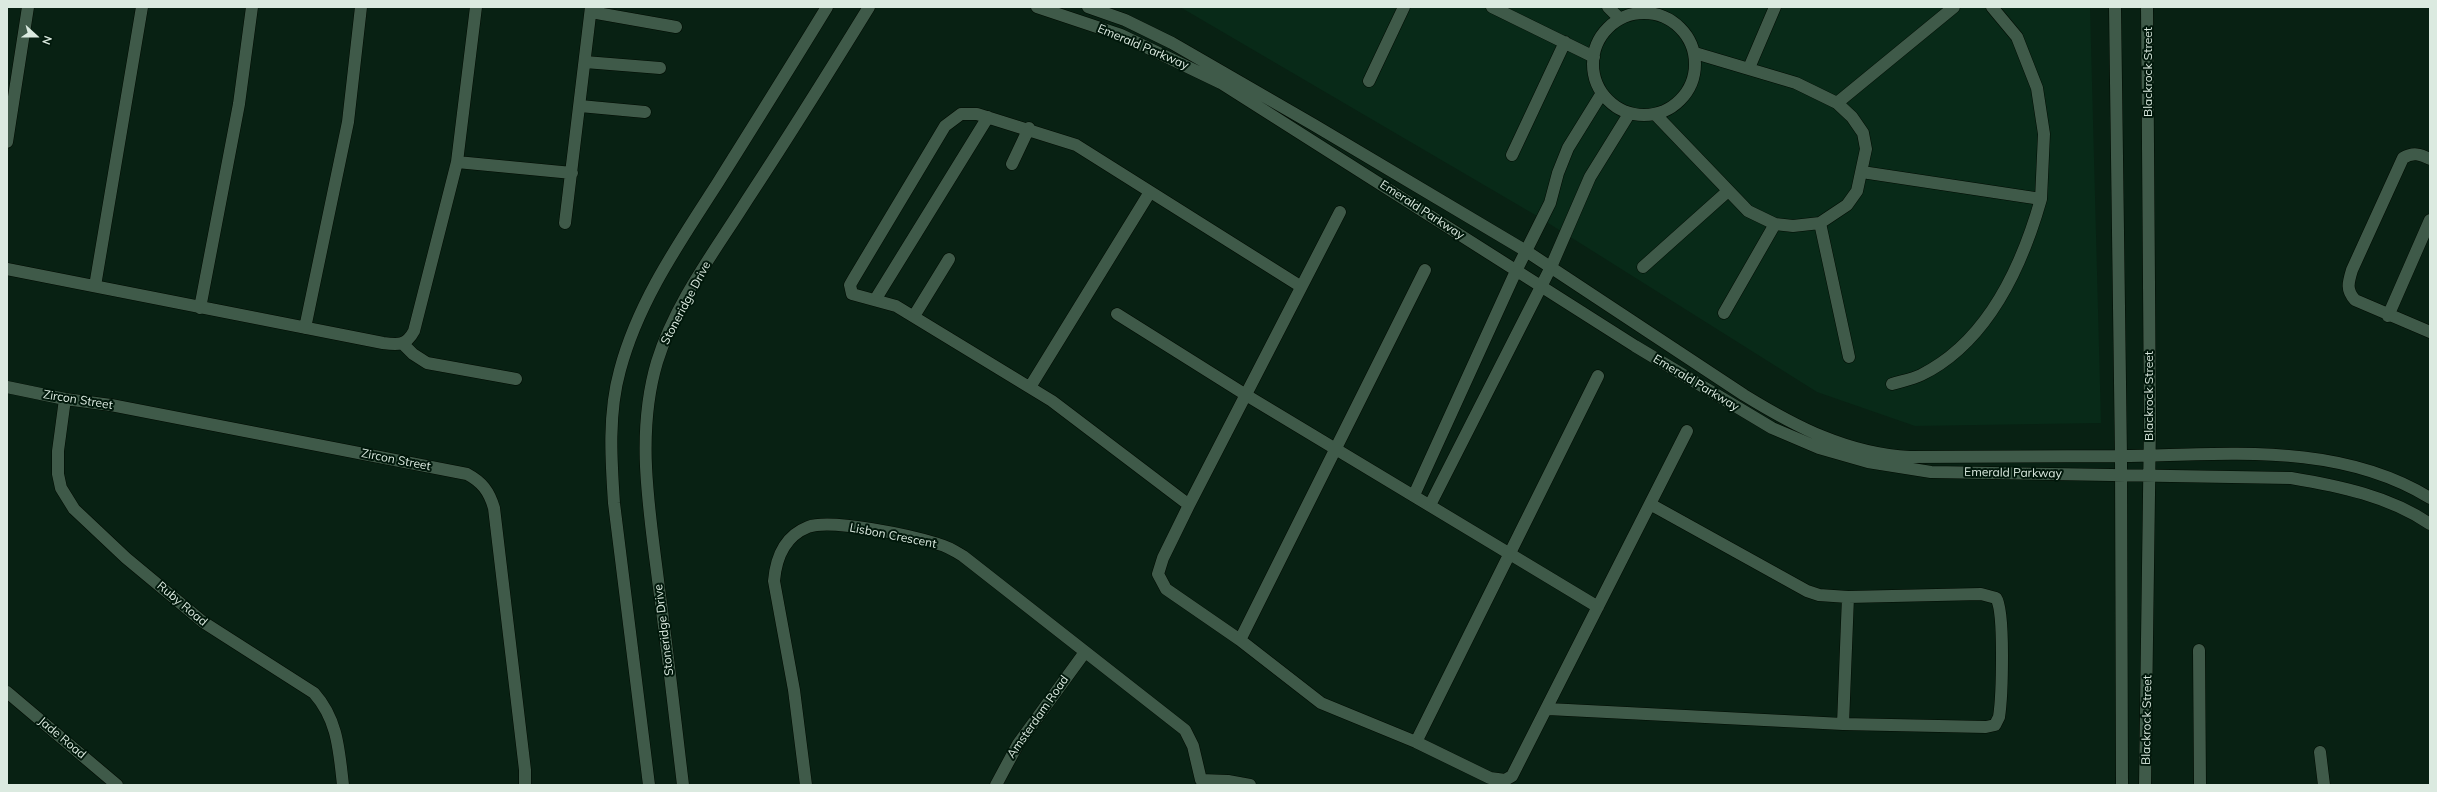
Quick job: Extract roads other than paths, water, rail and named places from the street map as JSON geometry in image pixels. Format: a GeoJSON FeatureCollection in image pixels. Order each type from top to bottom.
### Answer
{"type":"FeatureCollection","features":[{"type":"Feature","properties":{"kind":"street"},"geometry":{"type":"LineString","coordinates":[[7,142],[28,7]]}},
{"type":"Feature","properties":{"kind":"street"},"geometry":{"type":"LineString","coordinates":[[96,286],[142,7]]}},
{"type":"Feature","properties":{"kind":"street"},"geometry":{"type":"LineString","coordinates":[[200,308],[239,104],[252,7]]}},
{"type":"Feature","properties":{"kind":"street"},"geometry":{"type":"LineString","coordinates":[[305,328],[348,122],[362,7]]}},
{"type":"Feature","properties":{"kind":"street"},"geometry":{"type":"LineString","coordinates":[[403,344],[409,339],[414,331],[457,162],[476,7]]}},
{"type":"Feature","properties":{"kind":"street"},"geometry":{"type":"LineString","coordinates":[[649,785],[614,502],[611,455],[613,413],[619,372],[630,338],[657,280],[827,7]]}},
{"type":"Feature","properties":{"kind":"street","name":"Stoneridge Drive"},"geometry":{"type":"LineString","coordinates":[[683,785],[659,586],[648,515],[645,445],[648,405],[657,362],[672,326],[697,278],[814,98],[869,7]]}},
{"type":"Feature","properties":{"kind":"street","name":"Emerald Parkway"},"geometry":{"type":"LineString","coordinates":[[1037,7],[1121,35],[1222,83],[1635,346],[1746,413],[1790,437],[1819,448],[1868,462],[1931,472],[2291,478],[2333,485],[2399,505],[2430,524]]}},
{"type":"Feature","properties":{"kind":"street","name":"Emerald Parkway"},"geometry":{"type":"LineString","coordinates":[[1088,7],[1125,20],[1172,43],[1526,251],[1780,418],[1829,440],[1888,456],[2279,455],[2327,460],[2374,471],[2430,498]]}},
{"type":"Feature","properties":{"kind":"street"},"geometry":{"type":"LineString","coordinates":[[1369,81],[1404,7]]}},
{"type":"Feature","properties":{"kind":"street"},"geometry":{"type":"LineString","coordinates":[[1492,7],[1594,57]]}},
{"type":"Feature","properties":{"kind":"street"},"geometry":{"type":"LineString","coordinates":[[1608,7],[1620,20]]}},
{"type":"Feature","properties":{"kind":"street"},"geometry":{"type":"LineString","coordinates":[[1749,68],[1775,7]]}},
{"type":"Feature","properties":{"kind":"street"},"geometry":{"type":"LineString","coordinates":[[1837,103],[1954,7]]}},
{"type":"Feature","properties":{"kind":"street"},"geometry":{"type":"LineString","coordinates":[[1892,384],[1920,375],[1943,362],[1970,337],[1990,312],[2014,275],[2030,235],[2041,199],[2044,134],[2037,88],[2016,37],[1992,7]]}},
{"type":"Feature","properties":{"kind":"street","name":"Blackrock Street"},"geometry":{"type":"LineString","coordinates":[[2115,7],[2122,476],[2122,785]]}},
{"type":"Feature","properties":{"kind":"street","name":"Blackrock Street"},"geometry":{"type":"LineString","coordinates":[[2145,785],[2147,738],[2149,475],[2148,8]]}},
{"type":"Feature","properties":{"kind":"street"},"geometry":{"type":"LineString","coordinates":[[565,223],[586,62],[591,10],[676,27]]}},
{"type":"Feature","properties":{"kind":"street"},"geometry":{"type":"LineString","coordinates":[[1647,13],[1663,16],[1677,24],[1688,37],[1694,53],[1695,71],[1690,88],[1679,102],[1664,112],[1647,116],[1629,114],[1614,106],[1602,93],[1595,78],[1594,57],[1596,46],[1604,32],[1620,20],[1631,14],[1647,13]]}},
{"type":"Feature","properties":{"kind":"street"},"geometry":{"type":"LineString","coordinates":[[1512,155],[1566,42]]}},
{"type":"Feature","properties":{"kind":"street"},"geometry":{"type":"LineString","coordinates":[[1655,114],[1748,211],[1775,224],[1793,226],[1820,223],[1847,205],[1857,191],[1866,149],[1863,133],[1852,117],[1837,103],[1796,83],[1694,53]]}},
{"type":"Feature","properties":{"kind":"street"},"geometry":{"type":"LineString","coordinates":[[586,62],[660,68]]}},
{"type":"Feature","properties":{"kind":"street"},"geometry":{"type":"LineString","coordinates":[[1414,495],[1516,271],[1550,203],[1558,172],[1568,148],[1602,93]]}},
{"type":"Feature","properties":{"kind":"street"},"geometry":{"type":"LineString","coordinates":[[580,106],[645,112]]}},
{"type":"Feature","properties":{"kind":"street"},"geometry":{"type":"LineString","coordinates":[[1189,505],[1052,401],[889,302],[856,297],[852,294],[850,285],[945,126],[961,114],[968,113],[1029,128],[1084,148],[1150,192],[1300,286]]}},
{"type":"Feature","properties":{"kind":"street"},"geometry":{"type":"LineString","coordinates":[[1430,505],[1551,267],[1590,177],[1629,114]]}},
{"type":"Feature","properties":{"kind":"street"},"geometry":{"type":"LineString","coordinates":[[875,300],[988,117]]}},
{"type":"Feature","properties":{"kind":"street"},"geometry":{"type":"LineString","coordinates":[[1012,164],[1029,128]]}},
{"type":"Feature","properties":{"kind":"street"},"geometry":{"type":"LineString","coordinates":[[2430,160],[2420,154],[2410,154],[2403,158],[2352,270],[2348,284],[2349,293],[2355,300],[2388,316],[2430,332]]}},
{"type":"Feature","properties":{"kind":"street"},"geometry":{"type":"LineString","coordinates":[[457,162],[572,173]]}},
{"type":"Feature","properties":{"kind":"street"},"geometry":{"type":"LineString","coordinates":[[1862,172],[2041,199]]}},
{"type":"Feature","properties":{"kind":"street"},"geometry":{"type":"LineString","coordinates":[[1644,267],[1728,191]]}},
{"type":"Feature","properties":{"kind":"street"},"geometry":{"type":"LineString","coordinates":[[1030,387],[1150,192]]}},
{"type":"Feature","properties":{"kind":"street"},"geometry":{"type":"LineString","coordinates":[[1340,212],[1300,286],[1159,567],[1160,581],[1166,588],[1240,640],[1321,703],[1416,742],[1490,778],[1505,780],[1512,776],[1521,764],[1687,431]]}},
{"type":"Feature","properties":{"kind":"street"},"geometry":{"type":"LineString","coordinates":[[2388,316],[2430,220]]}},
{"type":"Feature","properties":{"kind":"street"},"geometry":{"type":"LineString","coordinates":[[1820,223],[1849,357]]}},
{"type":"Feature","properties":{"kind":"street"},"geometry":{"type":"LineString","coordinates":[[1724,312],[1775,224]]}},
{"type":"Feature","properties":{"kind":"street"},"geometry":{"type":"LineString","coordinates":[[914,316],[949,259]]}},
{"type":"Feature","properties":{"kind":"street"},"geometry":{"type":"LineString","coordinates":[[7,268],[200,308],[383,343],[403,344],[413,354],[431,364],[516,379]]}},
{"type":"Feature","properties":{"kind":"street"},"geometry":{"type":"LineString","coordinates":[[1240,640],[1425,270]]}},
{"type":"Feature","properties":{"kind":"street"},"geometry":{"type":"LineString","coordinates":[[1117,314],[1246,395],[1511,553],[1598,607]]}},
{"type":"Feature","properties":{"kind":"street"},"geometry":{"type":"LineString","coordinates":[[1416,742],[1598,376]]}},
{"type":"Feature","properties":{"kind":"street","name":"Zircon Street"},"geometry":{"type":"LineString","coordinates":[[7,387],[65,399],[111,405],[466,474],[476,479],[490,494],[494,508],[525,785]]}},
{"type":"Feature","properties":{"kind":"street","name":"Ruby Road"},"geometry":{"type":"LineString","coordinates":[[65,399],[58,451],[58,474],[61,488],[74,509],[126,558],[203,622],[314,694],[324,705],[335,727],[343,785]]}},
{"type":"Feature","properties":{"kind":"street"},"geometry":{"type":"LineString","coordinates":[[1548,709],[1843,724],[1986,727],[1995,724],[1999,717],[2001,629],[2000,604],[1996,598],[1981,594],[1848,597],[1819,595],[1807,591],[1650,504]]}},
{"type":"Feature","properties":{"kind":"street","name":"Lisbon Crescent"},"geometry":{"type":"LineString","coordinates":[[806,785],[794,690],[774,581],[775,567],[779,554],[797,533],[808,527],[821,524],[870,530],[925,540],[950,548],[1185,730],[1193,746],[1198,783]]}},
{"type":"Feature","properties":{"kind":"street"},"geometry":{"type":"LineString","coordinates":[[1843,724],[1848,597]]}},
{"type":"Feature","properties":{"kind":"street"},"geometry":{"type":"LineString","coordinates":[[2198,650],[2200,785]]}},
{"type":"Feature","properties":{"kind":"street","name":"Amsterdam Road"},"geometry":{"type":"LineString","coordinates":[[996,785],[1018,744],[1085,652]]}},
{"type":"Feature","properties":{"kind":"street","name":"Jade Road"},"geometry":{"type":"LineString","coordinates":[[7,692],[117,785]]}},
{"type":"Feature","properties":{"kind":"street"},"geometry":{"type":"LineString","coordinates":[[2320,752],[2324,785]]}},
{"type":"Feature","properties":{"kind":"street"},"geometry":{"type":"LineString","coordinates":[[1198,783],[1228,781],[1250,785]]}}]}
